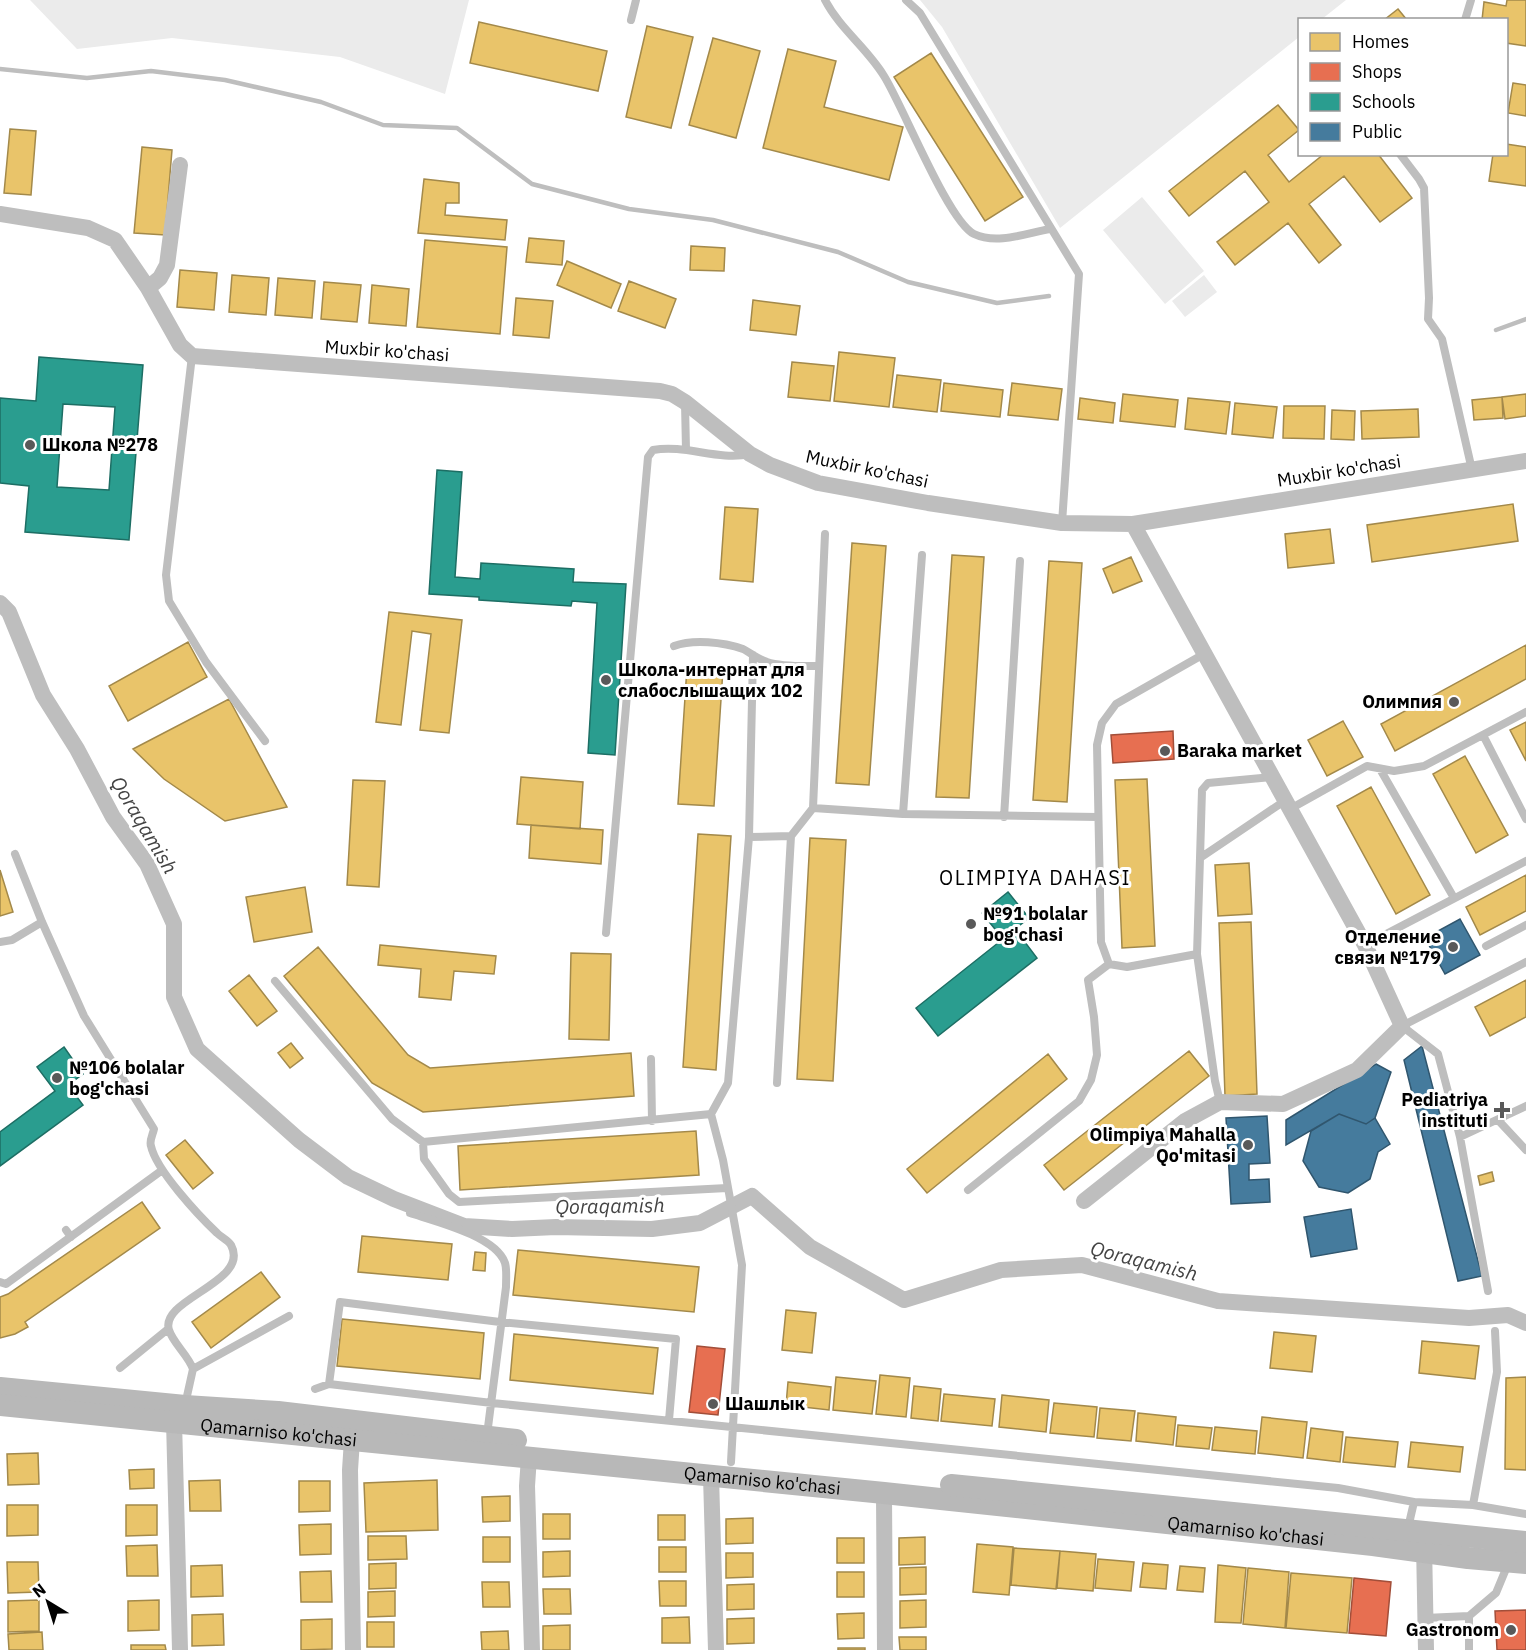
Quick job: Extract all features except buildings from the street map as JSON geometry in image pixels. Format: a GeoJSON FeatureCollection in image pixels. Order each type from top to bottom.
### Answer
{"type":"FeatureCollection","features":[{"type":"Feature","properties":{"kind":"main road","name":"Qamarniso ko'chasi"},"geometry":{"type":"LineString","coordinates":[[0,1388],[352,1440],[884,1493],[1418,1539],[1526,1542]]}},
{"type":"Feature","properties":{"kind":"main road","name":"Qamarniso ko'chasi"},"geometry":{"type":"LineString","coordinates":[[0,1405],[179,1414],[278,1412],[486,1437],[731,1462],[1418,1539],[1518,1562]]}},
{"type":"Feature","properties":{"kind":"street"},"geometry":{"type":"LineString","coordinates":[[148,288],[160,278],[168,265],[180,165]]}},
{"type":"Feature","properties":{"kind":"street"},"geometry":{"type":"LineString","coordinates":[[0,214],[88,228],[115,240],[148,288],[180,345],[192,356]]}},
{"type":"Feature","properties":{"kind":"street","name":"Muxbir ko'chasi"},"geometry":{"type":"LineString","coordinates":[[192,356],[660,391],[672,394],[685,402],[750,454],[770,465],[818,483],[928,503],[1062,523],[1133,524],[1526,461]]}},
{"type":"Feature","properties":{"kind":"street"},"geometry":{"type":"LineString","coordinates":[[1084,1201],[1185,1121],[1220,1102],[1283,1104],[1357,1070],[1402,1026],[1365,945],[1133,524]]}},
{"type":"Feature","properties":{"kind":"street"},"geometry":{"type":"LineString","coordinates":[[179,1414],[180,1650]]}},
{"type":"Feature","properties":{"kind":"street"},"geometry":{"type":"LineString","coordinates":[[352,1440],[350,1470],[353,1650]]}},
{"type":"Feature","properties":{"kind":"street"},"geometry":{"type":"LineString","coordinates":[[530,1457],[527,1486],[532,1650]]}},
{"type":"Feature","properties":{"kind":"street"},"geometry":{"type":"LineString","coordinates":[[711,1476],[716,1650]]}},
{"type":"Feature","properties":{"kind":"street"},"geometry":{"type":"LineString","coordinates":[[884,1493],[885,1650]]}},
{"type":"Feature","properties":{"kind":"street"},"geometry":{"type":"LineString","coordinates":[[1418,1539],[1426,1650]]}},
{"type":"Feature","properties":{"kind":"lane"},"geometry":{"type":"LineString","coordinates":[[631,20],[636,0]]}},
{"type":"Feature","properties":{"kind":"lane"},"geometry":{"type":"LineString","coordinates":[[825,0],[833,16],[883,74],[949,202],[957,216],[973,233],[994,239],[1050,229]]}},
{"type":"Feature","properties":{"kind":"lane"},"geometry":{"type":"LineString","coordinates":[[906,0],[920,13],[1079,274],[1062,523]]}},
{"type":"Feature","properties":{"kind":"lane"},"geometry":{"type":"LineString","coordinates":[[1466,18],[1471,0]]}},
{"type":"Feature","properties":{"kind":"lane"},"geometry":{"type":"LineString","coordinates":[[1402,156],[1424,188],[1428,319],[1442,339],[1472,470]]}},
{"type":"Feature","properties":{"kind":"lane"},"geometry":{"type":"LineString","coordinates":[[192,356],[166,575],[169,601],[206,662],[265,741]]}},
{"type":"Feature","properties":{"kind":"lane"},"geometry":{"type":"LineString","coordinates":[[685,402],[686,450]]}},
{"type":"Feature","properties":{"kind":"lane"},"geometry":{"type":"LineString","coordinates":[[606,933],[648,457],[653,450],[668,447],[733,457],[750,454]]}},
{"type":"Feature","properties":{"kind":"lane"},"geometry":{"type":"LineString","coordinates":[[777,1083],[791,836],[813,808],[825,534]]}},
{"type":"Feature","properties":{"kind":"lane"},"geometry":{"type":"LineString","coordinates":[[903,814],[922,555]]}},
{"type":"Feature","properties":{"kind":"lane"},"geometry":{"type":"LineString","coordinates":[[1004,817],[1020,561]]}},
{"type":"Feature","properties":{"kind":"lane"},"geometry":{"type":"LineString","coordinates":[[674,646],[684,642],[724,644],[765,662],[779,665],[818,666]]}},
{"type":"Feature","properties":{"kind":"lane"},"geometry":{"type":"LineString","coordinates":[[1109,964],[1101,942],[1096,745],[1102,723],[1116,704],[1204,654]]}},
{"type":"Feature","properties":{"kind":"lane"},"geometry":{"type":"LineString","coordinates":[[731,1462],[742,1265],[723,1160],[711,1114],[728,1083],[749,837],[753,655]]}},
{"type":"Feature","properties":{"kind":"lane"},"geometry":{"type":"LineString","coordinates":[[1200,858],[1288,804],[1367,766],[1394,771],[1424,766],[1526,712]]}},
{"type":"Feature","properties":{"kind":"lane"},"geometry":{"type":"LineString","coordinates":[[1483,735],[1526,819]]}},
{"type":"Feature","properties":{"kind":"lane"},"geometry":{"type":"LineString","coordinates":[[1380,769],[1454,898]]}},
{"type":"Feature","properties":{"kind":"lane"},"geometry":{"type":"LineString","coordinates":[[1220,1102],[1197,954],[1202,790],[1208,783],[1273,777]]}},
{"type":"Feature","properties":{"kind":"lane"},"geometry":{"type":"LineString","coordinates":[[813,808],[903,814],[1098,817]]}},
{"type":"Feature","properties":{"kind":"lane"},"geometry":{"type":"LineString","coordinates":[[749,837],[791,836]]}},
{"type":"Feature","properties":{"kind":"lane"},"geometry":{"type":"LineString","coordinates":[[15,854],[42,922],[84,1016],[154,1129],[150,1145],[161,1171],[217,1233],[231,1244],[233,1255],[231,1266],[182,1305],[170,1318],[168,1329],[120,1368]]}},
{"type":"Feature","properties":{"kind":"lane"},"geometry":{"type":"LineString","coordinates":[[1365,945],[1526,861]]}},
{"type":"Feature","properties":{"kind":"lane"},"geometry":{"type":"LineString","coordinates":[[0,942],[12,940],[42,922]]}},
{"type":"Feature","properties":{"kind":"lane"},"geometry":{"type":"LineString","coordinates":[[1486,946],[1526,925]]}},
{"type":"Feature","properties":{"kind":"lane"},"geometry":{"type":"LineString","coordinates":[[968,1190],[1079,1101],[1091,1080],[1097,1055],[1088,980],[1109,964],[1127,967],[1197,954]]}},
{"type":"Feature","properties":{"kind":"lane"},"geometry":{"type":"LineString","coordinates":[[1488,1291],[1460,1137],[1438,1054],[1402,1026],[1526,962]]}},
{"type":"Feature","properties":{"kind":"lane"},"geometry":{"type":"LineString","coordinates":[[275,981],[392,1119],[423,1142],[711,1114]]}},
{"type":"Feature","properties":{"kind":"lane"},"geometry":{"type":"LineString","coordinates":[[651,1059],[652,1120]]}},
{"type":"Feature","properties":{"kind":"lane"},"geometry":{"type":"LineString","coordinates":[[1460,1137],[1526,1106]]}},
{"type":"Feature","properties":{"kind":"lane"},"geometry":{"type":"LineString","coordinates":[[1498,1120],[1526,1150]]}},
{"type":"Feature","properties":{"kind":"lane"},"geometry":{"type":"LineString","coordinates":[[423,1142],[424,1159],[449,1194],[459,1202],[727,1188]]}},
{"type":"Feature","properties":{"kind":"lane"},"geometry":{"type":"LineString","coordinates":[[0,1282],[6,1284],[68,1233],[161,1171]]}},
{"type":"Feature","properties":{"kind":"lane"},"geometry":{"type":"LineString","coordinates":[[410,1213],[450,1226],[489,1243],[505,1262],[506,1287],[486,1437]]}},
{"type":"Feature","properties":{"kind":"lane"},"geometry":{"type":"LineString","coordinates":[[329,1384],[340,1302],[500,1322],[676,1339],[669,1420]]}},
{"type":"Feature","properties":{"kind":"lane"},"geometry":{"type":"LineString","coordinates":[[179,1414],[193,1369],[289,1316]]}},
{"type":"Feature","properties":{"kind":"lane"},"geometry":{"type":"LineString","coordinates":[[168,1329],[193,1369]]}},
{"type":"Feature","properties":{"kind":"lane"},"geometry":{"type":"LineString","coordinates":[[1473,1505],[1497,1372],[1495,1331]]}},
{"type":"Feature","properties":{"kind":"lane"},"geometry":{"type":"LineString","coordinates":[[315,1389],[329,1384],[492,1403],[1338,1488],[1414,1502],[1473,1505],[1526,1514]]}},
{"type":"Feature","properties":{"kind":"lane"},"geometry":{"type":"LineString","coordinates":[[1414,1502],[1418,1539]]}},
{"type":"Feature","properties":{"kind":"lane"},"geometry":{"type":"LineString","coordinates":[[1425,1618],[1469,1616],[1496,1593],[1518,1562]]}},
{"type":"Feature","properties":{"kind":"lane"},"geometry":{"type":"LineString","coordinates":[[1469,1616],[1469,1650]]}},
{"type":"Feature","properties":{"kind":"shaded area"},"geometry":{"type":"Polygon","coordinates":[[[30,0],[469,0],[445,94],[340,57],[172,38],[77,49],[30,0]]]}},
{"type":"Feature","properties":{"kind":"shaded area"},"geometry":{"type":"Polygon","coordinates":[[[920,0],[1346,0],[1323,18],[1298,18],[1298,38],[1060,228],[942,27],[920,0]]]}},
{"type":"Feature","properties":{"kind":"shaded area"},"geometry":{"type":"Polygon","coordinates":[[[1142,197],[1204,271],[1165,304],[1103,230],[1142,197]]]}},
{"type":"Feature","properties":{"kind":"shaded area"},"geometry":{"type":"Polygon","coordinates":[[[1204,275],[1217,292],[1185,317],[1172,301],[1204,275]]]}},
{"type":"Feature","properties":{"kind":"waterway"},"geometry":{"type":"LineString","coordinates":[[0,69],[87,78],[151,71],[225,80],[321,102],[383,125],[457,128],[532,184],[629,209],[713,220],[838,252],[908,282],[997,303],[1049,296]]}},
{"type":"Feature","properties":{"kind":"waterway"},"geometry":{"type":"LineString","coordinates":[[1496,330],[1526,319]]}},
{"type":"Feature","properties":{"kind":"waterway","name":"Qoraqamish"},"geometry":{"type":"LineString","coordinates":[[0,603],[9,612],[43,695],[77,749],[113,817],[147,864],[174,924],[174,997],[197,1049],[299,1140],[348,1177],[394,1199],[464,1226],[512,1229],[556,1227],[652,1229],[700,1223],[752,1196],[810,1247],[904,1300],[1001,1270],[1082,1265],[1218,1301],[1469,1318],[1508,1315],[1526,1323]]}},
{"type":"Feature","properties":{"kind":"place","name":"Школа №278"},"geometry":{"type":"Point","coordinates":[30,445]}},
{"type":"Feature","properties":{"kind":"place","name":"Школа-интернат для слабослышащих 102"},"geometry":{"type":"Point","coordinates":[606,680]}},
{"type":"Feature","properties":{"kind":"place","name":"Олимпия"},"geometry":{"type":"Point","coordinates":[1454,702]}},
{"type":"Feature","properties":{"kind":"place","name":"Baraka market"},"geometry":{"type":"Point","coordinates":[1165,751]}},
{"type":"Feature","properties":{"kind":"place","name":"№91 bolalar bog'chasi"},"geometry":{"type":"Point","coordinates":[971,924]}},
{"type":"Feature","properties":{"kind":"place","name":"Отделение связи №179"},"geometry":{"type":"Point","coordinates":[1453,947]}},
{"type":"Feature","properties":{"kind":"place","name":"№106 bolalar bog'chasi"},"geometry":{"type":"Point","coordinates":[57,1078]}},
{"type":"Feature","properties":{"kind":"place","name":"Pediatriya instituti"},"geometry":{"type":"Point","coordinates":[1502,1110]}},
{"type":"Feature","properties":{"kind":"place","name":"Olimpiya Mahalla Qo'mitasi"},"geometry":{"type":"Point","coordinates":[1248,1145]}},
{"type":"Feature","properties":{"kind":"place","name":"Шашлык"},"geometry":{"type":"Point","coordinates":[713,1404]}},
{"type":"Feature","properties":{"kind":"place","name":"Gastronom"},"geometry":{"type":"Point","coordinates":[1511,1630]}},
{"type":"Feature","properties":{"kind":"district","name":"OLIMPIYA DAHASI"},"geometry":{"type":"Point","coordinates":[1035,878]}}]}
